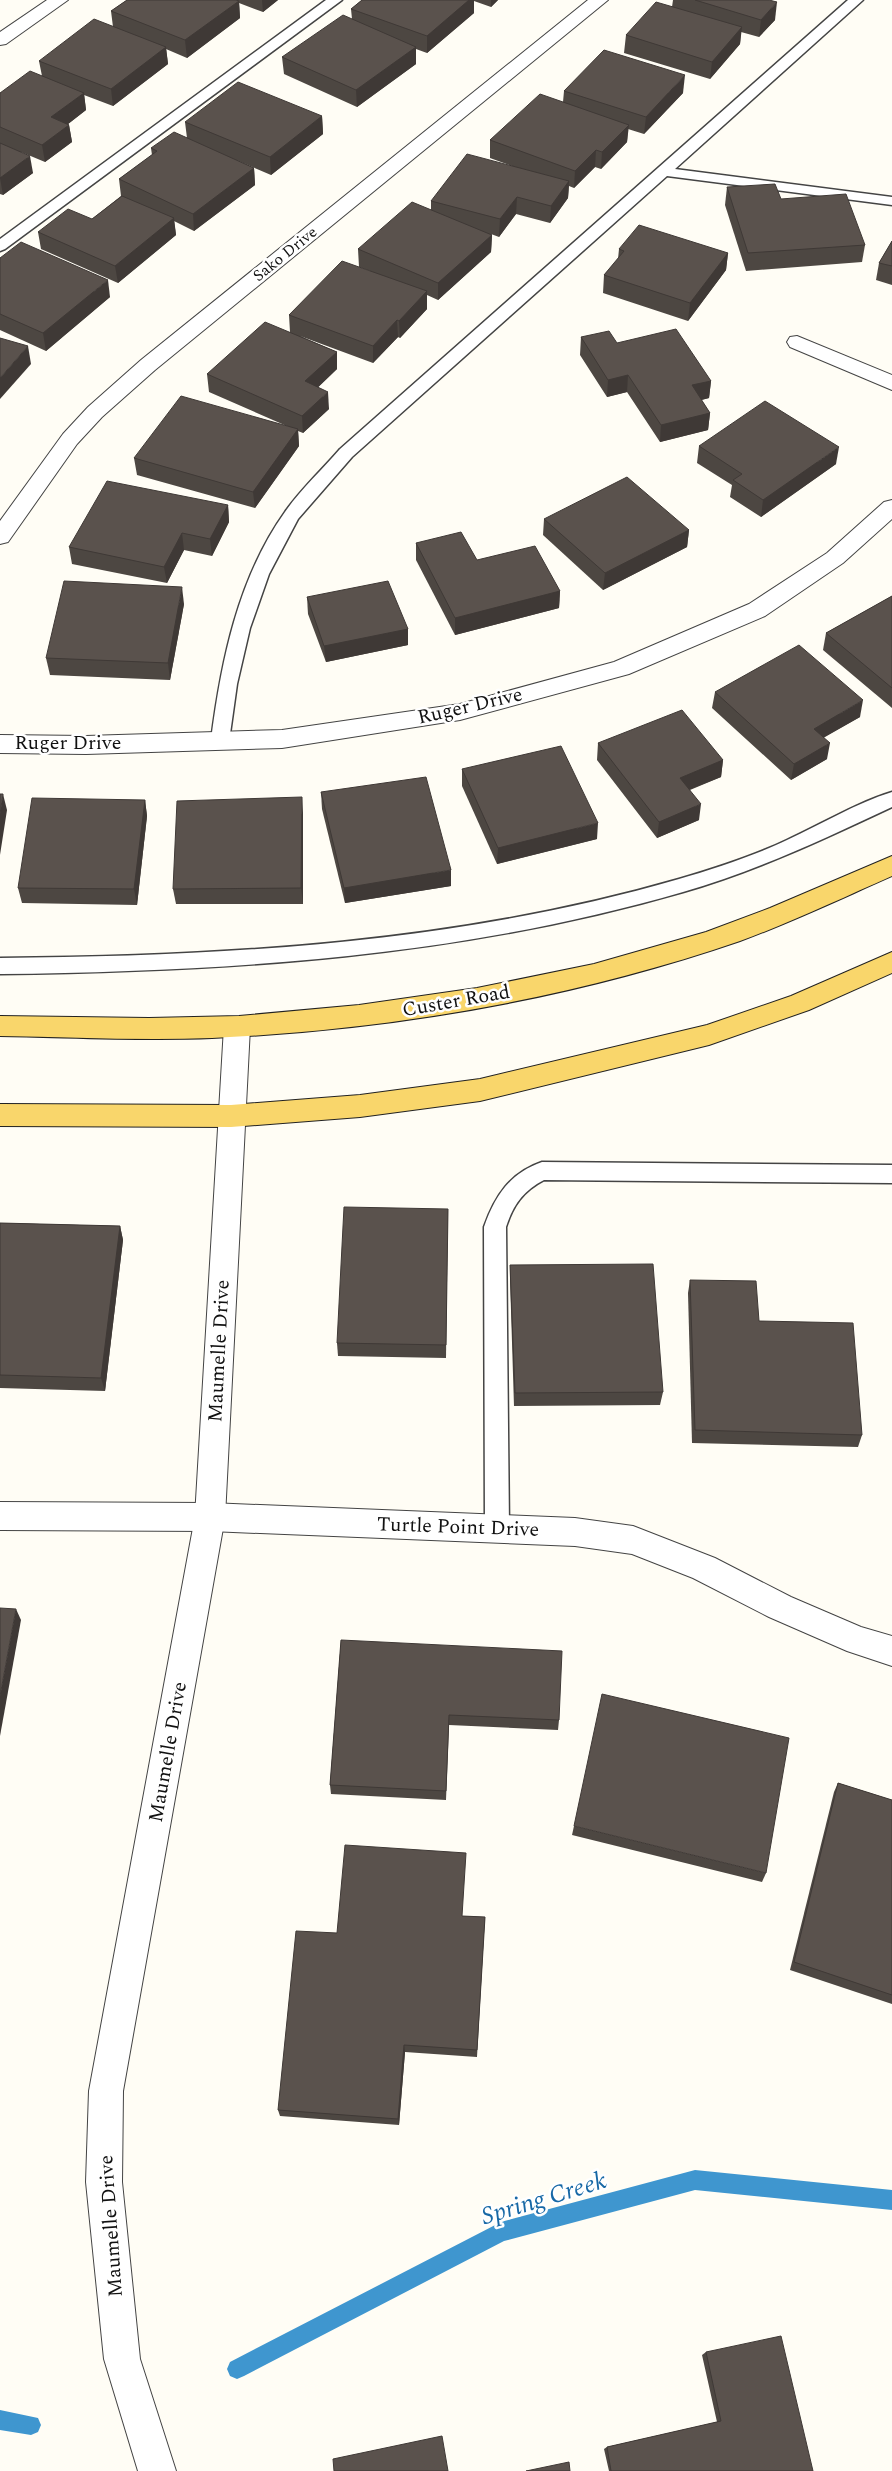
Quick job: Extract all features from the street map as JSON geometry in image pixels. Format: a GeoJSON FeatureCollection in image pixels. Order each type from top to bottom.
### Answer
{"type":"FeatureCollection","features":[{"type":"Feature","properties":{"kind":"main road","name":"Custer Road"},"geometry":{"type":"LineString","coordinates":[[0,1026],[237,1026],[391,1013],[476,1000],[594,973],[710,941],[806,904],[892,865]]}},
{"type":"Feature","properties":{"kind":"main road"},"geometry":{"type":"LineString","coordinates":[[0,1115],[231,1116],[360,1106],[480,1090],[608,1061],[709,1035],[800,1003],[892,962]]}},
{"type":"Feature","properties":{"kind":"street"},"geometry":{"type":"LineString","coordinates":[[0,40],[59,0]]}},
{"type":"Feature","properties":{"kind":"street","name":"Sako Drive"},"geometry":{"type":"LineString","coordinates":[[0,537],[70,439],[95,412],[148,365],[599,0]]}},
{"type":"Feature","properties":{"kind":"street"},"geometry":{"type":"LineString","coordinates":[[797,342],[892,383]]}},
{"type":"Feature","properties":{"kind":"street","name":"Ruger Drive"},"geometry":{"type":"LineString","coordinates":[[0,744],[86,745],[282,739],[460,712],[621,668],[757,610],[835,558],[892,507]]}},
{"type":"Feature","properties":{"kind":"street","name":"Maumelle Drive"},"geometry":{"type":"LineString","coordinates":[[157,2471],[122,2359],[104,2182],[106,2091],[210,1517],[237,1026]]}},
{"type":"Feature","properties":{"kind":"street","name":"Turtle Point Drive"},"geometry":{"type":"LineString","coordinates":[[0,1516],[210,1517],[575,1532],[632,1540],[704,1568],[780,1607],[858,1641],[892,1651]]}},
{"type":"Feature","properties":{"kind":"lane"},"geometry":{"type":"LineString","coordinates":[[0,246],[335,0]]}},
{"type":"Feature","properties":{"kind":"lane"},"geometry":{"type":"LineString","coordinates":[[220,740],[225,690],[250,598],[286,522],[346,453],[856,0]]}},
{"type":"Feature","properties":{"kind":"lane"},"geometry":{"type":"LineString","coordinates":[[663,172],[892,201]]}},
{"type":"Feature","properties":{"kind":"lane"},"geometry":{"type":"LineString","coordinates":[[0,966],[116,967],[294,956],[468,934],[576,912],[685,886],[800,842],[892,799]]}},
{"type":"Feature","properties":{"kind":"lane"},"geometry":{"type":"LineString","coordinates":[[497,1528],[495,1227],[502,1203],[522,1180],[542,1171],[892,1174]]}},
{"type":"Feature","properties":{"kind":"building"},"geometry":{"type":"Polygon","coordinates":[[[127,0],[239,1],[185,40],[111,11],[127,0]]]}},
{"type":"Feature","properties":{"kind":"building"},"geometry":{"type":"Polygon","coordinates":[[[362,0],[469,0],[427,36],[351,9],[362,0]]]}},
{"type":"Feature","properties":{"kind":"building"},"geometry":{"type":"Polygon","coordinates":[[[695,0],[769,0],[777,2],[761,20],[695,0]]]}},
{"type":"Feature","properties":{"kind":"building"},"geometry":{"type":"Polygon","coordinates":[[[656,2],[742,27],[712,62],[626,35],[656,2]]]}},
{"type":"Feature","properties":{"kind":"building"},"geometry":{"type":"Polygon","coordinates":[[[343,15],[416,47],[356,90],[282,57],[343,15]]]}},
{"type":"Feature","properties":{"kind":"building"},"geometry":{"type":"Polygon","coordinates":[[[94,19],[166,47],[111,89],[39,61],[94,19]]]}},
{"type":"Feature","properties":{"kind":"building"},"geometry":{"type":"Polygon","coordinates":[[[604,50],[685,75],[646,117],[564,91],[604,50]]]}},
{"type":"Feature","properties":{"kind":"building"},"geometry":{"type":"Polygon","coordinates":[[[30,71],[84,93],[51,117],[69,125],[42,145],[0,127],[0,93],[30,71]]]}},
{"type":"Feature","properties":{"kind":"building"},"geometry":{"type":"Polygon","coordinates":[[[238,82],[322,116],[270,157],[185,122],[238,82]]]}},
{"type":"Feature","properties":{"kind":"building"},"geometry":{"type":"Polygon","coordinates":[[[540,94],[629,125],[602,152],[596,150],[575,171],[490,140],[540,94]]]}},
{"type":"Feature","properties":{"kind":"building"},"geometry":{"type":"Polygon","coordinates":[[[174,132],[254,168],[193,214],[119,179],[157,151],[151,148],[174,132]]]}},
{"type":"Feature","properties":{"kind":"building"},"geometry":{"type":"Polygon","coordinates":[[[0,143],[30,156],[0,178],[0,143]]]}},
{"type":"Feature","properties":{"kind":"building"},"geometry":{"type":"Polygon","coordinates":[[[467,154],[569,181],[551,206],[517,197],[500,219],[431,201],[467,154]]]}},
{"type":"Feature","properties":{"kind":"building"},"geometry":{"type":"Polygon","coordinates":[[[775,184],[781,199],[846,194],[865,245],[748,253],[727,187],[775,184]]]}},
{"type":"Feature","properties":{"kind":"building"},"geometry":{"type":"Polygon","coordinates":[[[122,196],[174,218],[115,266],[38,232],[68,209],[92,219],[122,196]]]}},
{"type":"Feature","properties":{"kind":"building"},"geometry":{"type":"Polygon","coordinates":[[[412,202],[492,235],[438,283],[358,249],[412,202]]]}},
{"type":"Feature","properties":{"kind":"building"},"geometry":{"type":"Polygon","coordinates":[[[639,225],[728,253],[690,303],[604,275],[624,251],[619,249],[639,225]]]}},
{"type":"Feature","properties":{"kind":"building"},"geometry":{"type":"Polygon","coordinates":[[[892,241],[892,266],[879,263],[892,241]]]}},
{"type":"Feature","properties":{"kind":"building"},"geometry":{"type":"Polygon","coordinates":[[[21,242],[108,280],[43,333],[0,314],[0,258],[21,242]]]}},
{"type":"Feature","properties":{"kind":"building"},"geometry":{"type":"Polygon","coordinates":[[[342,261],[427,291],[373,346],[289,315],[342,261]]]}},
{"type":"Feature","properties":{"kind":"building"},"geometry":{"type":"Polygon","coordinates":[[[265,322],[337,352],[305,381],[328,392],[302,416],[207,374],[265,322]]]}},
{"type":"Feature","properties":{"kind":"building"},"geometry":{"type":"Polygon","coordinates":[[[676,329],[711,381],[692,385],[710,413],[661,425],[628,375],[608,380],[581,337],[609,331],[617,343],[676,329]]]}},
{"type":"Feature","properties":{"kind":"building"},"geometry":{"type":"Polygon","coordinates":[[[0,338],[28,346],[0,378],[0,338]]]}},
{"type":"Feature","properties":{"kind":"building"},"geometry":{"type":"Polygon","coordinates":[[[181,396],[298,429],[253,492],[134,458],[181,396]]]}},
{"type":"Feature","properties":{"kind":"building"},"geometry":{"type":"Polygon","coordinates":[[[765,401],[839,447],[763,500],[733,480],[742,474],[699,446],[765,401]]]}},
{"type":"Feature","properties":{"kind":"building"},"geometry":{"type":"Polygon","coordinates":[[[627,477],[689,530],[605,573],[544,519],[627,477]]]}},
{"type":"Feature","properties":{"kind":"building"},"geometry":{"type":"Polygon","coordinates":[[[107,481],[228,505],[210,539],[182,533],[164,567],[69,547],[107,481]]]}},
{"type":"Feature","properties":{"kind":"building"},"geometry":{"type":"Polygon","coordinates":[[[461,532],[477,560],[535,546],[560,591],[455,618],[416,543],[461,532]]]}},
{"type":"Feature","properties":{"kind":"building"},"geometry":{"type":"Polygon","coordinates":[[[64,581],[182,587],[168,663],[46,658],[64,581]]]}},
{"type":"Feature","properties":{"kind":"building"},"geometry":{"type":"Polygon","coordinates":[[[388,581],[408,629],[324,646],[307,597],[388,581]]]}},
{"type":"Feature","properties":{"kind":"building"},"geometry":{"type":"Polygon","coordinates":[[[892,596],[892,688],[826,633],[892,596]]]}},
{"type":"Feature","properties":{"kind":"building"},"geometry":{"type":"Polygon","coordinates":[[[799,645],[863,700],[814,729],[830,743],[794,764],[715,692],[799,645]]]}},
{"type":"Feature","properties":{"kind":"building"},"geometry":{"type":"Polygon","coordinates":[[[682,710],[723,760],[680,778],[701,804],[659,822],[598,743],[682,710]]]}},
{"type":"Feature","properties":{"kind":"building"},"geometry":{"type":"Polygon","coordinates":[[[561,746],[598,823],[498,848],[462,769],[561,746]]]}},
{"type":"Feature","properties":{"kind":"building"},"geometry":{"type":"Polygon","coordinates":[[[426,777],[451,870],[344,888],[321,792],[426,777]]]}},
{"type":"Feature","properties":{"kind":"building"},"geometry":{"type":"Polygon","coordinates":[[[0,794],[3,794],[0,814],[0,794]]]}},
{"type":"Feature","properties":{"kind":"building"},"geometry":{"type":"Polygon","coordinates":[[[302,797],[301,888],[173,889],[177,801],[302,797]]]}},
{"type":"Feature","properties":{"kind":"building"},"geometry":{"type":"Polygon","coordinates":[[[32,798],[145,800],[134,889],[18,888],[32,798]]]}},
{"type":"Feature","properties":{"kind":"building"},"geometry":{"type":"Polygon","coordinates":[[[344,1207],[448,1209],[446,1345],[337,1343],[344,1207]]]}},
{"type":"Feature","properties":{"kind":"building"},"geometry":{"type":"Polygon","coordinates":[[[0,1223],[120,1226],[101,1378],[0,1375],[0,1223]]]}},
{"type":"Feature","properties":{"kind":"building"},"geometry":{"type":"Polygon","coordinates":[[[653,1264],[663,1392],[515,1393],[510,1265],[653,1264]]]}},
{"type":"Feature","properties":{"kind":"building"},"geometry":{"type":"Polygon","coordinates":[[[690,1280],[756,1281],[759,1321],[853,1323],[862,1435],[695,1430],[690,1280]]]}},
{"type":"Feature","properties":{"kind":"building"},"geometry":{"type":"Polygon","coordinates":[[[0,1608],[16,1609],[0,1696],[0,1608]]]}},
{"type":"Feature","properties":{"kind":"building"},"geometry":{"type":"Polygon","coordinates":[[[341,1640],[562,1651],[559,1720],[449,1715],[446,1791],[330,1785],[341,1640]]]}},
{"type":"Feature","properties":{"kind":"building"},"geometry":{"type":"Polygon","coordinates":[[[602,1694],[789,1738],[766,1873],[574,1826],[602,1694]]]}},
{"type":"Feature","properties":{"kind":"building"},"geometry":{"type":"Polygon","coordinates":[[[838,1783],[892,1800],[892,1995],[794,1962],[838,1783]]]}},
{"type":"Feature","properties":{"kind":"building"},"geometry":{"type":"Polygon","coordinates":[[[345,1845],[466,1853],[462,1916],[485,1917],[477,2050],[404,2045],[398,2119],[278,2110],[296,1931],[337,1933],[345,1845]]]}},
{"type":"Feature","properties":{"kind":"building"},"geometry":{"type":"Polygon","coordinates":[[[781,2336],[813,2471],[611,2471],[607,2447],[721,2421],[706,2352],[781,2336]]]}},
{"type":"Feature","properties":{"kind":"building"},"geometry":{"type":"Polygon","coordinates":[[[442,2436],[448,2471],[334,2471],[333,2459],[442,2436]]]}},
{"type":"Feature","properties":{"kind":"building"},"geometry":{"type":"Polygon","coordinates":[[[569,2462],[570,2471],[526,2471],[569,2462]]]}},
{"type":"Feature","properties":{"kind":"waterway","name":"Spring Creek"},"geometry":{"type":"LineString","coordinates":[[237,2369],[501,2232],[695,2180],[892,2200]]}},
{"type":"Feature","properties":{"kind":"waterway","name":"Spring Creek"},"geometry":{"type":"LineString","coordinates":[[0,2420],[31,2425]]}}]}
